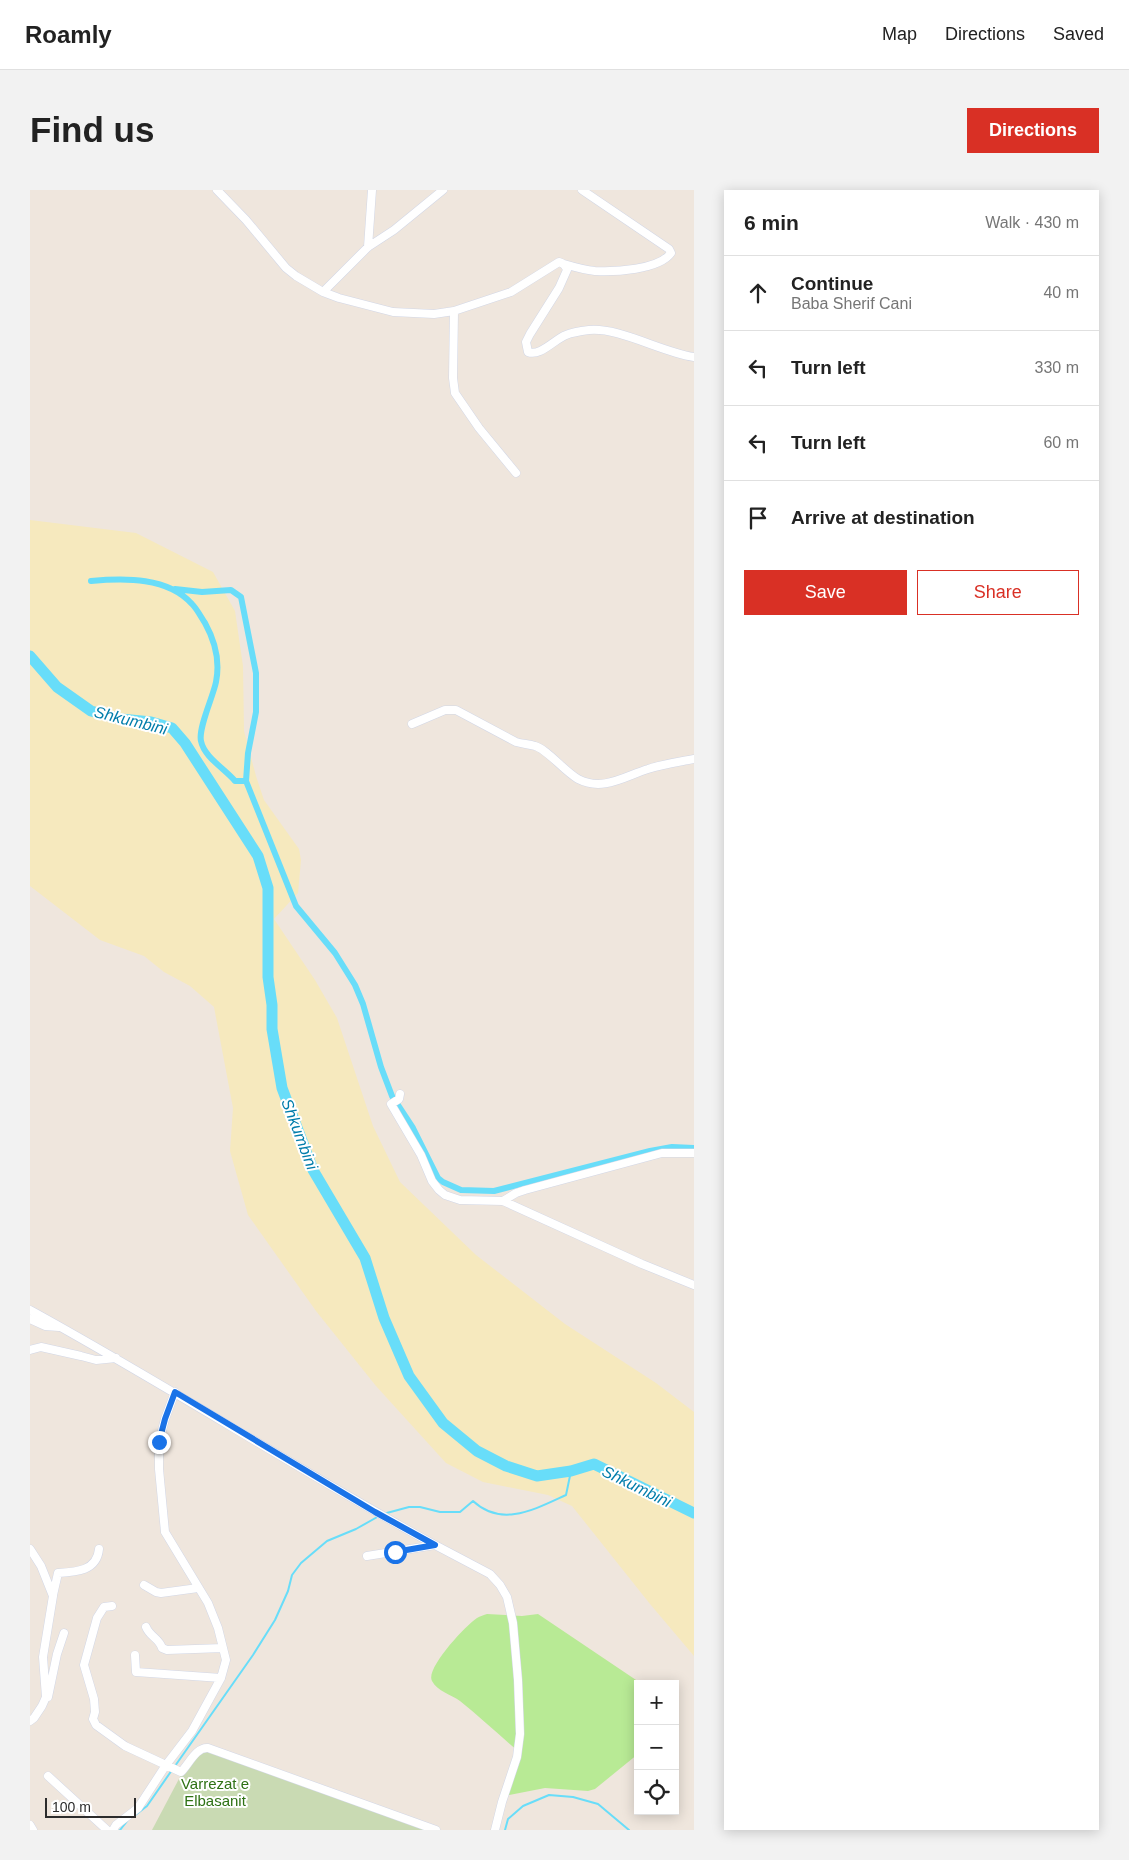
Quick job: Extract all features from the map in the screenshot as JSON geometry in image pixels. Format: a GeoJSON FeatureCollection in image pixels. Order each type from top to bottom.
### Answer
{"type":"FeatureCollection","features":[{"type":"Feature","properties":{"kind":"street"},"geometry":{"type":"LineString","coordinates":[[217,190],[246,220],[286,268],[323,292],[356,303],[393,312],[434,314],[454,311],[510,292],[559,262],[596,271],[626,270],[656,264],[671,253],[669,249],[582,190]]}},
{"type":"Feature","properties":{"kind":"street"},"geometry":{"type":"LineString","coordinates":[[368,247],[372,190]]}},
{"type":"Feature","properties":{"kind":"street"},"geometry":{"type":"LineString","coordinates":[[323,292],[368,247],[394,230],[443,190]]}},
{"type":"Feature","properties":{"kind":"street"},"geometry":{"type":"LineString","coordinates":[[564,264],[567,270],[563,280],[526,342],[528,352],[533,354],[538,352],[565,335],[598,330],[628,337],[678,355],[694,357]]}},
{"type":"Feature","properties":{"kind":"street"},"geometry":{"type":"LineString","coordinates":[[454,311],[453,378],[455,393],[479,428],[516,473]]}},
{"type":"Feature","properties":{"kind":"street"},"geometry":{"type":"LineString","coordinates":[[412,724],[440,712],[456,710],[516,742],[536,746],[562,768],[591,784],[608,784],[648,769],[694,758]]}},
{"type":"Feature","properties":{"kind":"street"},"geometry":{"type":"LineString","coordinates":[[396,1099],[395,1112],[421,1155],[432,1181],[442,1193],[454,1199],[503,1201],[642,1264],[694,1284]]}},
{"type":"Feature","properties":{"kind":"street"},"geometry":{"type":"LineString","coordinates":[[503,1201],[525,1190],[662,1153],[694,1153]]}},
{"type":"Feature","properties":{"kind":"street"},"geometry":{"type":"LineString","coordinates":[[30,1310],[175,1392],[385,1518],[490,1574],[500,1585],[507,1597],[511,1612],[521,1722],[517,1758],[495,1830]]}},
{"type":"Feature","properties":{"kind":"street"},"geometry":{"type":"LineString","coordinates":[[30,1319],[45,1326],[63,1328]]}},
{"type":"Feature","properties":{"kind":"street"},"geometry":{"type":"LineString","coordinates":[[30,1350],[41,1347],[96,1360],[116,1358]]}},
{"type":"Feature","properties":{"kind":"street"},"geometry":{"type":"LineString","coordinates":[[113,1830],[138,1808],[171,1767],[220,1678],[226,1660],[218,1628],[208,1603],[165,1532],[159,1469],[159,1442],[175,1392]]}},
{"type":"Feature","properties":{"kind":"street"},"geometry":{"type":"LineString","coordinates":[[367,1556],[435,1545]]}},
{"type":"Feature","properties":{"kind":"street"},"geometry":{"type":"LineString","coordinates":[[30,1549],[41,1566],[53,1596]]}},
{"type":"Feature","properties":{"kind":"street"},"geometry":{"type":"LineString","coordinates":[[44,1703],[46,1697],[44,1657],[58,1573],[69,1574],[90,1567],[98,1558],[100,1549]]}},
{"type":"Feature","properties":{"kind":"street"},"geometry":{"type":"LineString","coordinates":[[144,1585],[161,1593],[198,1588]]}},
{"type":"Feature","properties":{"kind":"street"},"geometry":{"type":"LineString","coordinates":[[112,1606],[104,1607],[97,1618],[84,1665],[94,1700],[95,1712],[93,1719],[96,1726],[102,1731],[126,1746],[181,1772],[198,1751],[202,1748],[208,1748],[436,1830]]}},
{"type":"Feature","properties":{"kind":"street"},"geometry":{"type":"LineString","coordinates":[[146,1627],[149,1634],[160,1641],[162,1648],[168,1650],[223,1648]]}},
{"type":"Feature","properties":{"kind":"street"},"geometry":{"type":"LineString","coordinates":[[30,1720],[34,1718],[48,1696],[57,1654],[64,1633]]}},
{"type":"Feature","properties":{"kind":"street"},"geometry":{"type":"LineString","coordinates":[[135,1655],[136,1672],[220,1678]]}},
{"type":"Feature","properties":{"kind":"street"},"geometry":{"type":"LineString","coordinates":[[48,1776],[107,1830]]}},
{"type":"Feature","properties":{"kind":"street"},"geometry":{"type":"LineString","coordinates":[[30,1825],[33,1830]]}},
{"type":"Feature","properties":{"kind":"green space"},"geometry":{"type":"Polygon","coordinates":[[[487,1614],[522,1616],[538,1614],[636,1680],[634,1680],[634,1757],[595,1789],[588,1791],[545,1788],[504,1796],[518,1751],[460,1701],[437,1688],[432,1681],[431,1675],[447,1648],[481,1616],[487,1614]]]}},
{"type":"Feature","properties":{"kind":"green space","name":"Varrezat e Elbasanit"},"geometry":{"type":"Polygon","coordinates":[[[203,1749],[436,1830],[152,1830],[181,1775],[203,1749]]]}},
{"type":"Feature","properties":{"kind":"sand","name":"Shkumbini"},"geometry":{"type":"Polygon","coordinates":[[[30,520],[136,533],[213,572],[235,611],[243,666],[244,731],[256,776],[264,800],[299,849],[301,860],[298,893],[274,919],[315,980],[337,1018],[373,1126],[400,1182],[476,1255],[565,1324],[656,1383],[694,1412],[694,1656],[572,1506],[548,1495],[483,1482],[446,1463],[376,1386],[316,1311],[248,1215],[230,1151],[233,1108],[214,1007],[190,986],[164,972],[144,956],[100,940],[30,886],[30,520]]]}},
{"type":"Feature","properties":{"kind":"waterway"},"geometry":{"type":"LineString","coordinates":[[91,581],[132,580],[158,584],[182,595],[192,604],[205,623],[214,644],[217,674],[202,728],[201,741],[203,747],[210,758],[235,781],[246,781],[296,906],[335,953],[355,985],[363,1004],[381,1067],[392,1096],[413,1128],[438,1178],[461,1190],[494,1191],[650,1151],[672,1147],[694,1148]]}},
{"type":"Feature","properties":{"kind":"waterway"},"geometry":{"type":"LineString","coordinates":[[175,589],[202,592],[231,590],[241,597],[256,673],[256,712],[248,753],[246,781]]}},
{"type":"Feature","properties":{"kind":"waterway","name":"Shkumbini"},"geometry":{"type":"LineString","coordinates":[[30,656],[57,687],[91,711],[121,719],[151,722],[172,728],[185,743],[258,856],[268,888],[268,977],[272,1005],[272,1029],[282,1088],[313,1170],[365,1258],[384,1318],[409,1376],[443,1423],[477,1451],[506,1466],[537,1476],[571,1471],[594,1464],[694,1513]]}},
{"type":"Feature","properties":{"kind":"waterway"},"geometry":{"type":"LineString","coordinates":[[383,1514],[409,1507],[420,1507],[440,1512],[460,1512],[473,1501],[484,1509],[495,1513],[507,1515],[519,1513],[542,1506],[566,1495],[571,1471]]}},
{"type":"Feature","properties":{"kind":"waterway"},"geometry":{"type":"LineString","coordinates":[[175,1766],[253,1655],[275,1620],[288,1591],[292,1575],[301,1563],[327,1541],[356,1529],[379,1516]]}},
{"type":"Feature","properties":{"kind":"waterway"},"geometry":{"type":"LineString","coordinates":[[134,1816],[147,1806],[172,1770]]}},
{"type":"Feature","properties":{"kind":"waterway"},"geometry":{"type":"LineString","coordinates":[[505,1830],[508,1819],[523,1806],[549,1795],[573,1797],[598,1804],[629,1830]]}},
{"type":"Feature","properties":{"kind":"waterway"},"geometry":{"type":"LineString","coordinates":[[120,1830],[128,1820]]}},
{"type":"Feature","properties":{"kind":"route"},"geometry":{"type":"LineString","coordinates":[[159,1442],[175,1392],[375,1512],[435,1545],[395,1552]]}}]}
